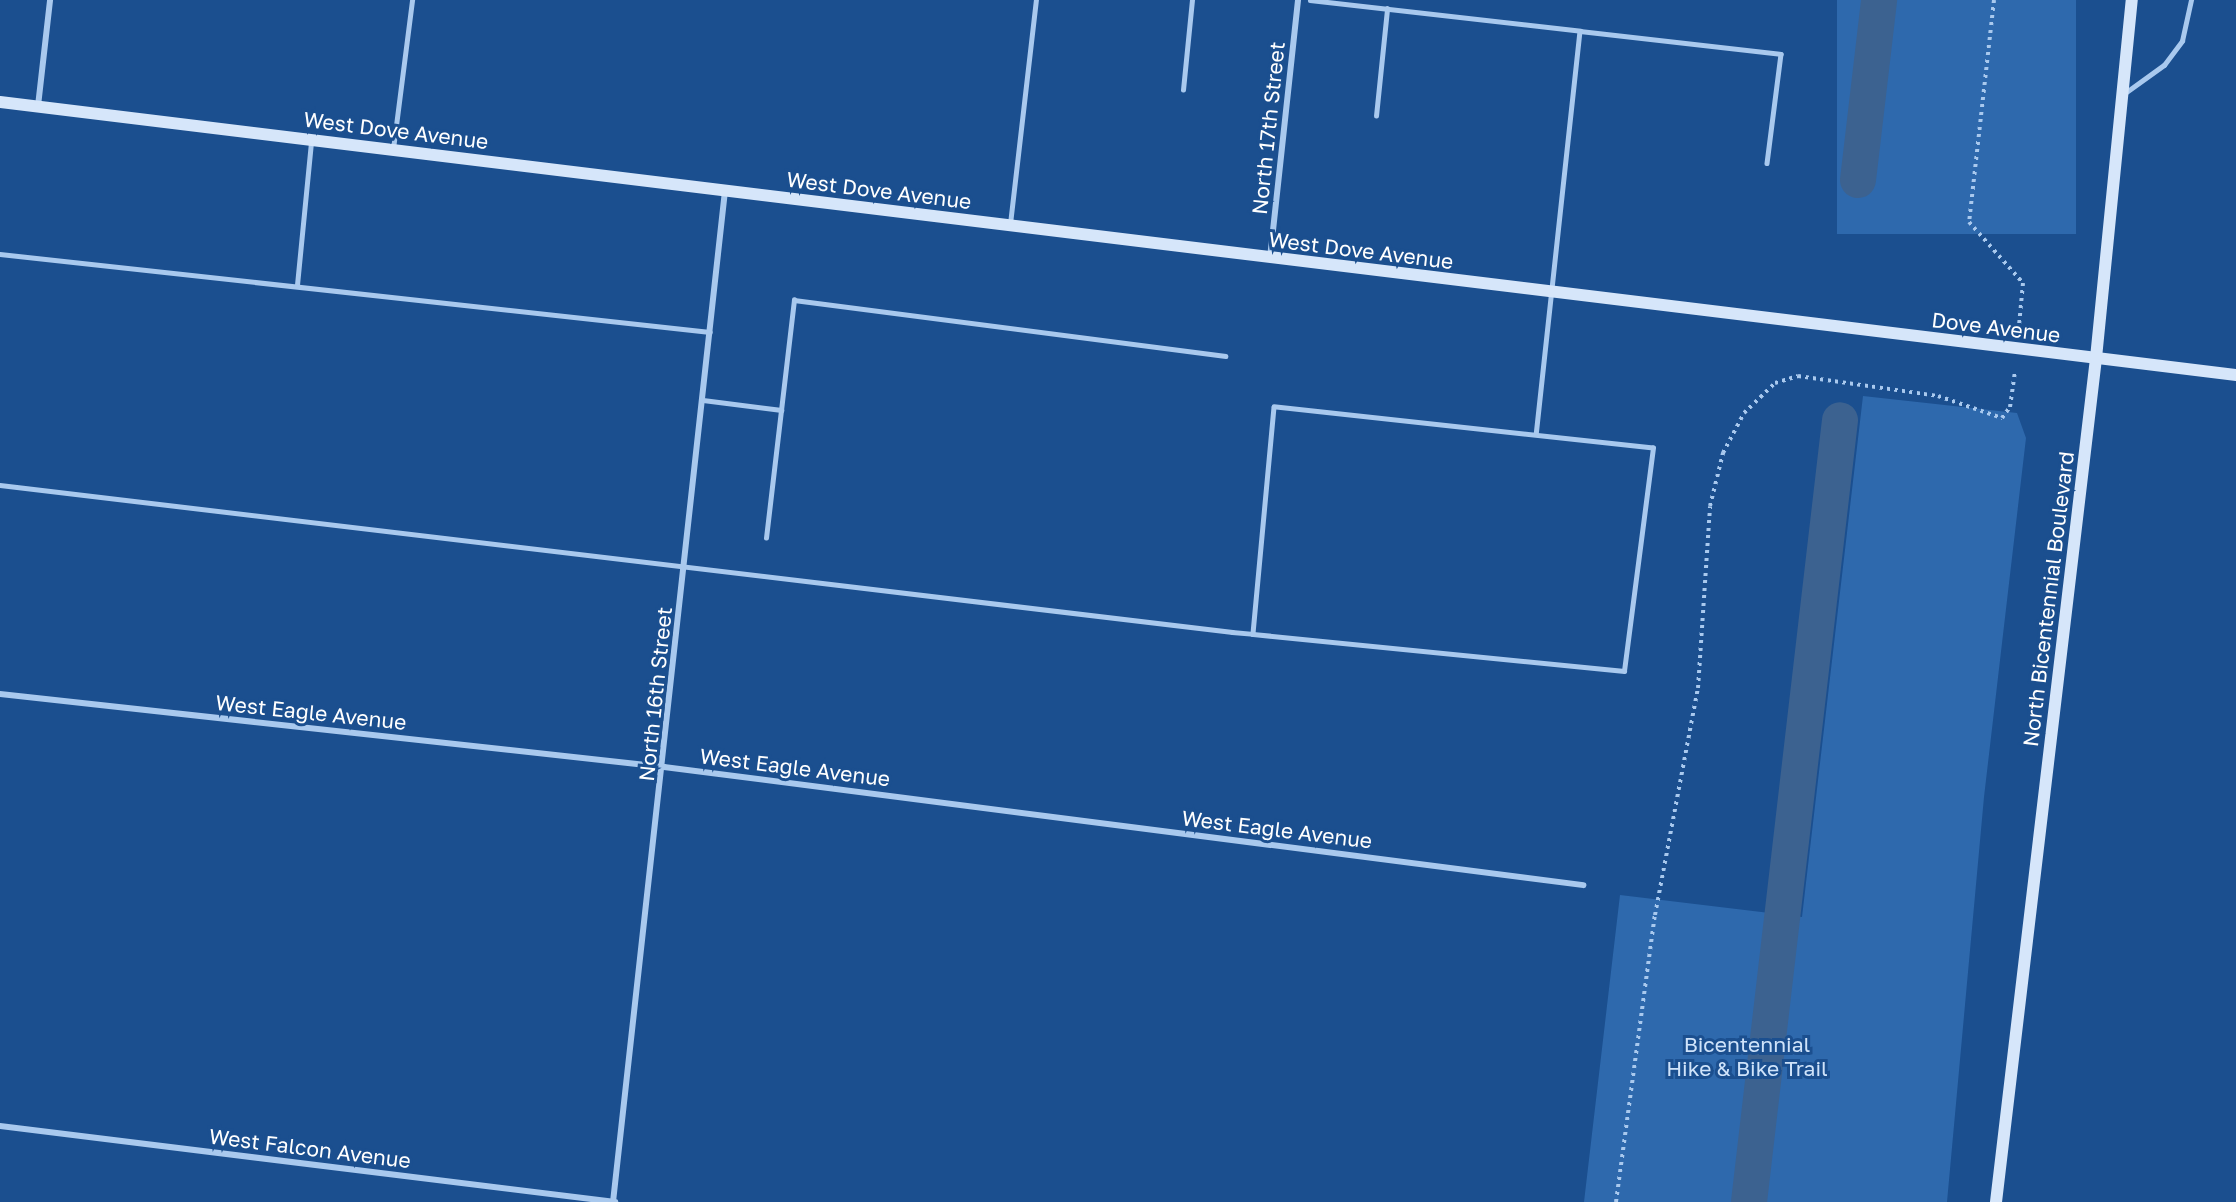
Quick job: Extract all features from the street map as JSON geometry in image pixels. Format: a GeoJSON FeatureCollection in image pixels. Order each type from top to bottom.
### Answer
{"type":"FeatureCollection","features":[{"type":"Feature","properties":{"kind":"main road","name":"North Bicentennial Boulevard"},"geometry":{"type":"LineString","coordinates":[[1996,1202],[2096,358],[2132,0]]}},
{"type":"Feature","properties":{"kind":"main road","name":"West Dove Avenue"},"geometry":{"type":"LineString","coordinates":[[0,102],[725,189],[1270,259],[1752,317]]}},
{"type":"Feature","properties":{"kind":"main road","name":"Dove Avenue"},"geometry":{"type":"LineString","coordinates":[[1752,317],[2236,375]]}},
{"type":"Feature","properties":{"kind":"street"},"geometry":{"type":"LineString","coordinates":[[38,107],[50,0]]}},
{"type":"Feature","properties":{"kind":"street","name":"North 17th Street"},"geometry":{"type":"LineString","coordinates":[[1270,259],[1298,0]]}},
{"type":"Feature","properties":{"kind":"street","name":"North 16th Street"},"geometry":{"type":"LineString","coordinates":[[614,1202],[664,767],[725,189]]}},
{"type":"Feature","properties":{"kind":"street","name":"West Eagle Avenue"},"geometry":{"type":"LineString","coordinates":[[0,694],[664,767],[1583,885]]}},
{"type":"Feature","properties":{"kind":"street","name":"West Falcon Avenue"},"geometry":{"type":"LineString","coordinates":[[0,1126],[614,1202]]}},
{"type":"Feature","properties":{"kind":"lane"},"geometry":{"type":"LineString","coordinates":[[393,150],[412,0]]}},
{"type":"Feature","properties":{"kind":"lane"},"geometry":{"type":"LineString","coordinates":[[1010,226],[1036,0]]}},
{"type":"Feature","properties":{"kind":"lane"},"geometry":{"type":"LineString","coordinates":[[1183,90],[1192,0]]}},
{"type":"Feature","properties":{"kind":"lane"},"geometry":{"type":"LineString","coordinates":[[1310,0],[1781,54],[1767,163]]}},
{"type":"Feature","properties":{"kind":"lane"},"geometry":{"type":"LineString","coordinates":[[1375,8],[1376,0]]}},
{"type":"Feature","properties":{"kind":"lane"},"geometry":{"type":"LineString","coordinates":[[2122,95],[2164,65],[2182,41],[2191,0]]}},
{"type":"Feature","properties":{"kind":"lane"},"geometry":{"type":"LineString","coordinates":[[1376,116],[1387,9]]}},
{"type":"Feature","properties":{"kind":"lane"},"geometry":{"type":"LineString","coordinates":[[1536,433],[1580,31]]}},
{"type":"Feature","properties":{"kind":"lane"},"geometry":{"type":"LineString","coordinates":[[297,285],[311,140]]}},
{"type":"Feature","properties":{"kind":"lane"},"geometry":{"type":"LineString","coordinates":[[0,254],[710,332]]}},
{"type":"Feature","properties":{"kind":"lane"},"geometry":{"type":"LineString","coordinates":[[765,538],[794,300],[1225,356]]}},
{"type":"Feature","properties":{"kind":"lane"},"geometry":{"type":"LineString","coordinates":[[703,400],[781,410]]}},
{"type":"Feature","properties":{"kind":"lane"},"geometry":{"type":"LineString","coordinates":[[0,486],[685,565],[1253,634],[1624,671],[1653,448],[1536,433],[1274,407],[1253,634]]}},
{"type":"Feature","properties":{"kind":"path"},"geometry":{"type":"LineString","coordinates":[[1617,1202],[1655,915],[1698,688],[1710,506],[1723,453],[1744,413],[1775,383],[1798,376],[1938,396],[2002,418],[2010,407],[2023,284],[1969,222],[1994,0]]}},
{"type":"Feature","properties":{"kind":"green space"},"geometry":{"type":"Polygon","coordinates":[[[1837,0],[2076,0],[2076,234],[1837,234],[1837,0]]]}},
{"type":"Feature","properties":{"kind":"green space","name":"Bicentennial Hike & Bike Trail"},"geometry":{"type":"Polygon","coordinates":[[[1863,396],[2017,413],[2026,438],[1984,797],[1947,1202],[1584,1202],[1620,895],[1802,917],[1863,396]]]}},
{"type":"Feature","properties":{"kind":"waterway"},"geometry":{"type":"LineString","coordinates":[[1858,180],[1879,0]]}},
{"type":"Feature","properties":{"kind":"waterway"},"geometry":{"type":"LineString","coordinates":[[1749,1202],[1840,420]]}}]}
